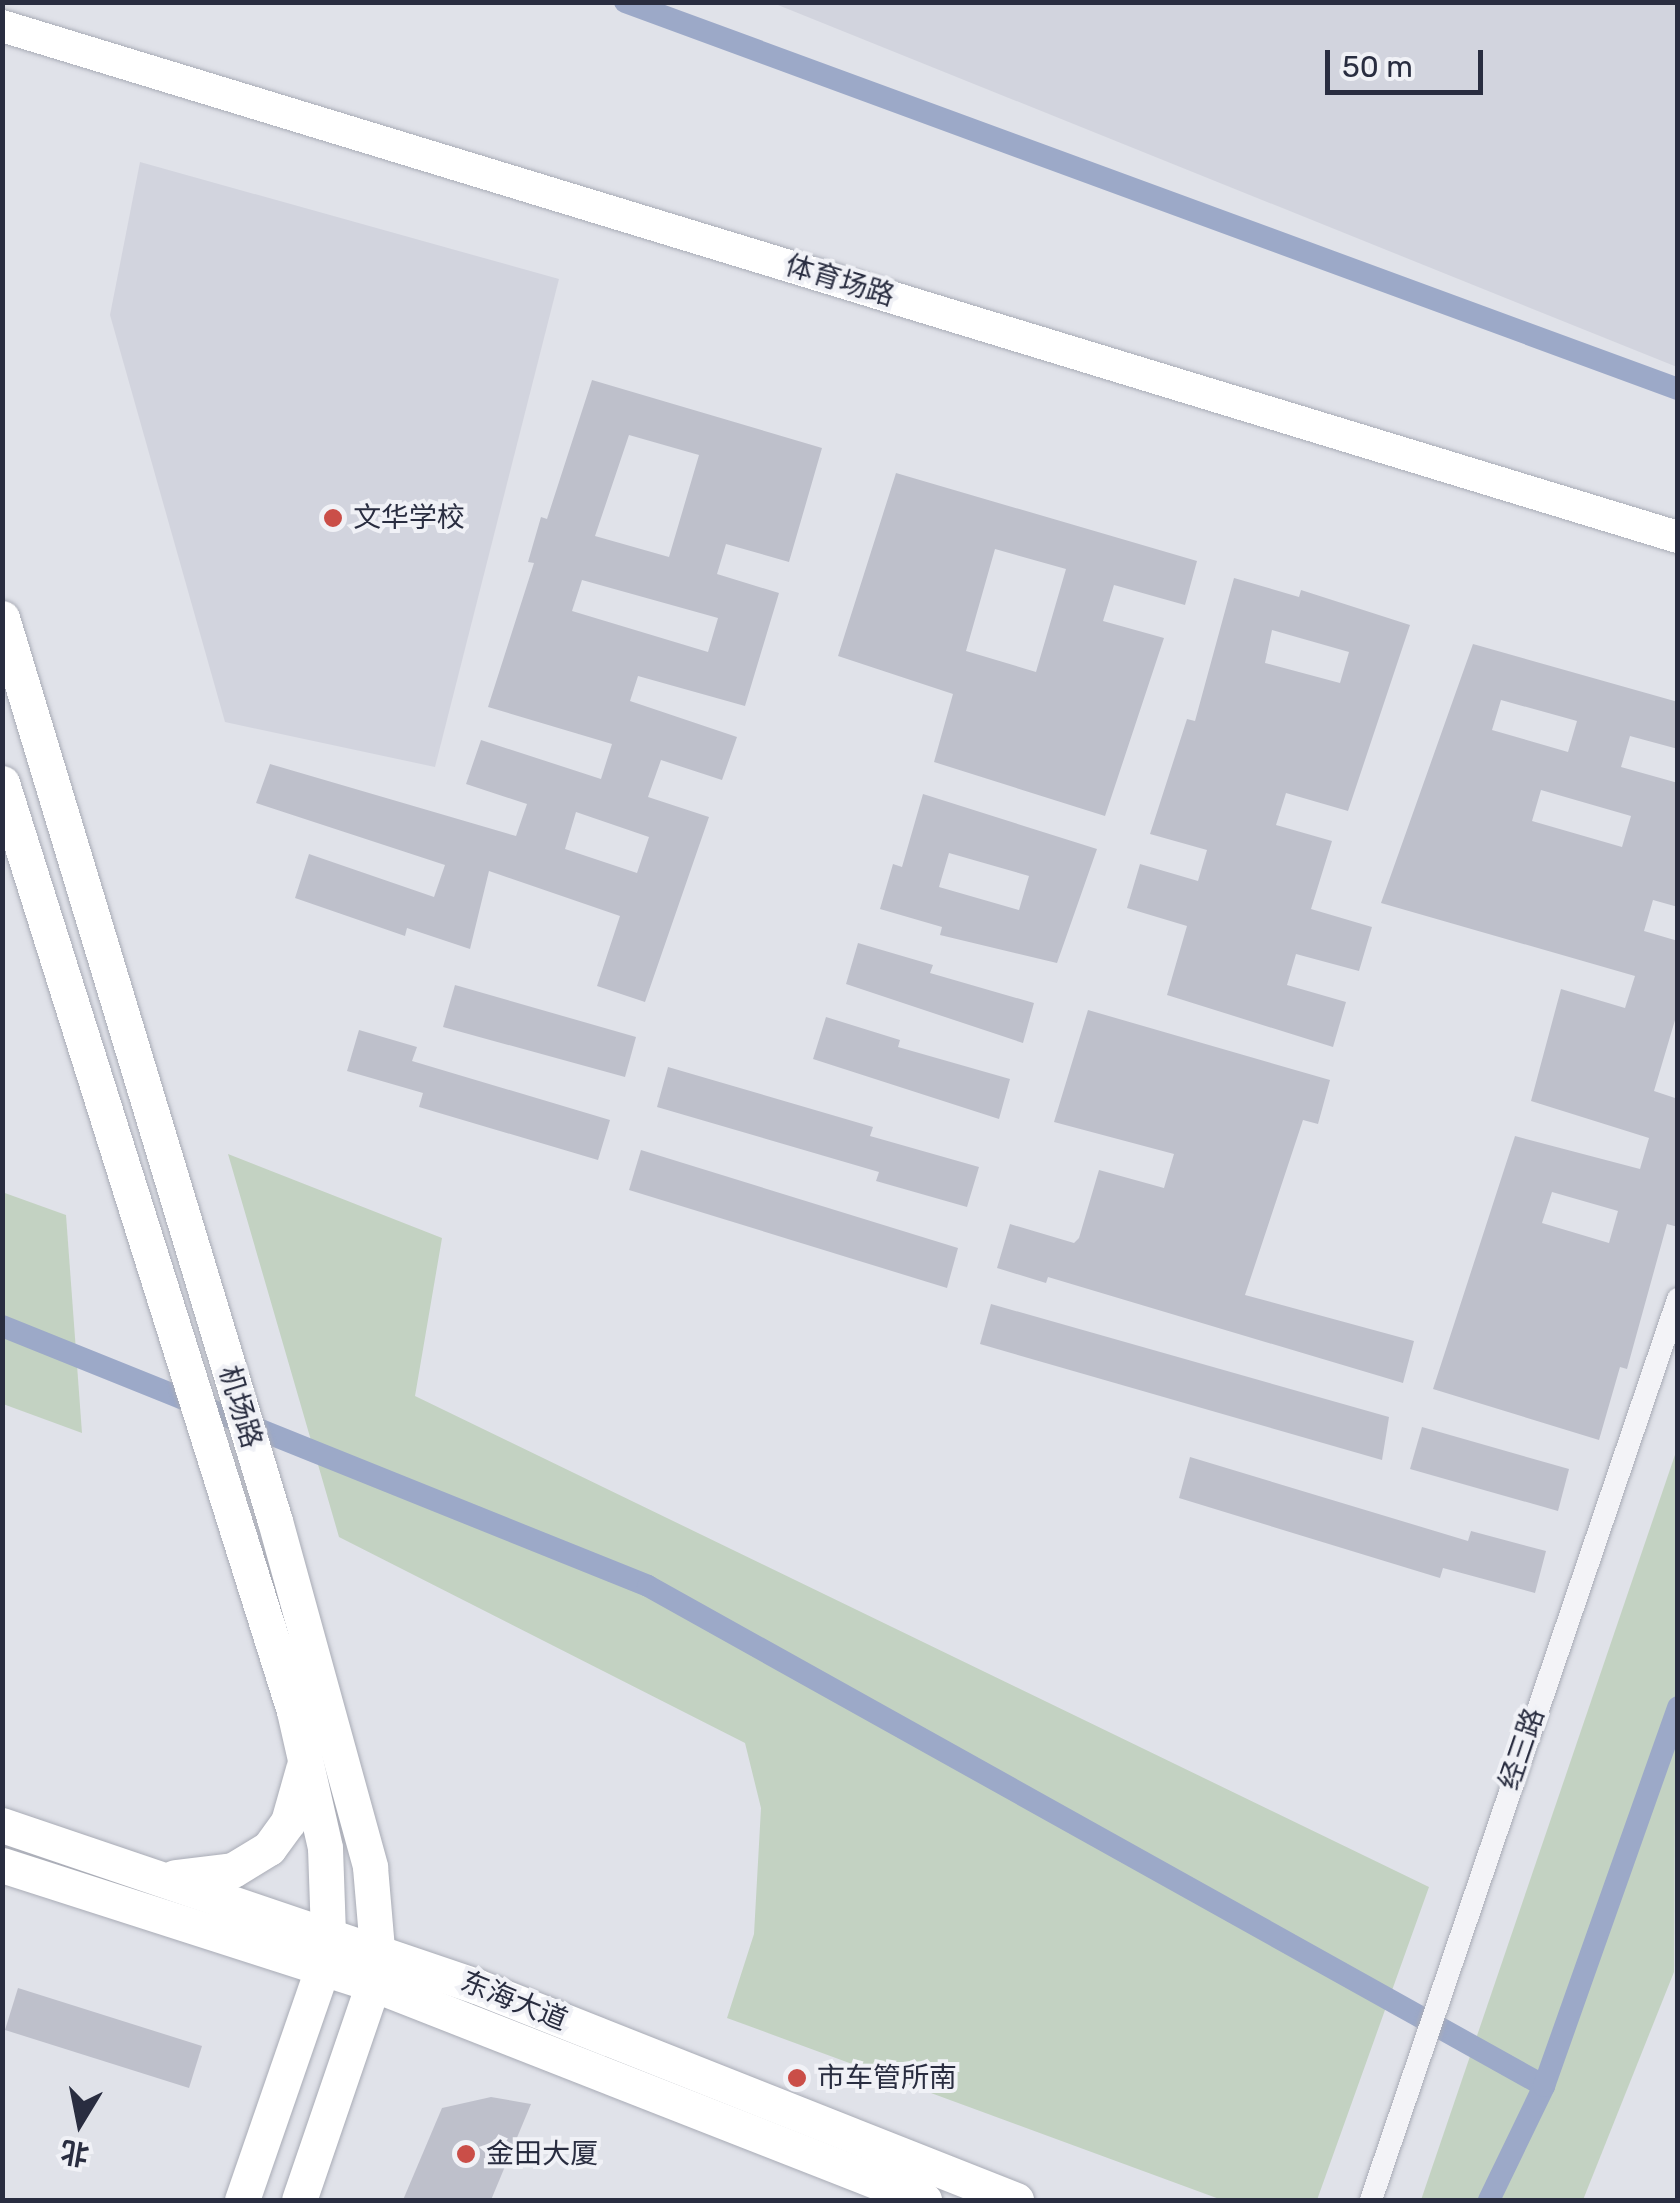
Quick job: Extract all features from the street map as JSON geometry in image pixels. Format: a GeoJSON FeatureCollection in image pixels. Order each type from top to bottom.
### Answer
{"type":"FeatureCollection","features":[{"type":"Feature","properties":{"kind":"main road","name":"体育场路"},"geometry":{"type":"LineString","coordinates":[[2,26],[1678,537]]}},
{"type":"Feature","properties":{"kind":"main road","name":"机场路"},"geometry":{"type":"LineString","coordinates":[[2,618],[275,1521],[370,1867],[377,1949],[373,1984],[299,2200]]}},
{"type":"Feature","properties":{"kind":"main road","name":"机场路"},"geometry":{"type":"LineString","coordinates":[[2,783],[232,1517],[305,1758],[325,1848],[325,1952],[242,2200]]}},
{"type":"Feature","properties":{"kind":"main road"},"geometry":{"type":"LineString","coordinates":[[158,1877],[234,1870],[269,1848],[288,1822],[305,1758]]}},
{"type":"Feature","properties":{"kind":"main road","name":"东海大道"},"geometry":{"type":"LineString","coordinates":[[2,1825],[158,1877],[325,1952],[373,1984],[924,2200]]}},
{"type":"Feature","properties":{"kind":"main road","name":"东海大道"},"geometry":{"type":"LineString","coordinates":[[2,1865],[325,1952],[377,1949],[1016,2200]]}},
{"type":"Feature","properties":{"kind":"street","name":"经三路"},"geometry":{"type":"LineString","coordinates":[[1371,2200],[1413,2066],[1678,1299]]}},
{"type":"Feature","properties":{"kind":"shaded area"},"geometry":{"type":"Polygon","coordinates":[[[773,3],[1677,3],[1677,367],[773,3]]]}},
{"type":"Feature","properties":{"kind":"shaded area","name":"文华学校"},"geometry":{"type":"Polygon","coordinates":[[[140,162],[559,279],[435,767],[225,722],[110,315],[140,162]]]}},
{"type":"Feature","properties":{"kind":"green space"},"geometry":{"type":"Polygon","coordinates":[[[228,1154],[442,1238],[415,1396],[1429,1887],[1317,2200],[1222,2200],[727,2018],[754,1934],[761,1808],[745,1743],[339,1537],[228,1154]]]}},
{"type":"Feature","properties":{"kind":"green space"},"geometry":{"type":"Polygon","coordinates":[[[2,1192],[66,1215],[82,1433],[3,1404],[2,1192]]]}},
{"type":"Feature","properties":{"kind":"green space"},"geometry":{"type":"Polygon","coordinates":[[[1677,1449],[1674,1972],[1583,2200],[1421,2200],[1677,1449]]]}},
{"type":"Feature","properties":{"kind":"building"},"geometry":{"type":"Polygon","coordinates":[[[592,380],[822,448],[789,562],[726,544],[717,574],[779,593],[745,706],[638,676],[630,701],[737,737],[722,780],[661,760],[648,797],[709,817],[645,1002],[597,986],[620,916],[489,871],[470,949],[407,928],[405,936],[295,898],[309,854],[434,897],[445,865],[256,803],[270,764],[516,836],[527,804],[466,784],[481,740],[601,779],[612,744],[488,707],[534,563],[528,562],[541,517],[547,519],[592,380]],[[629,435],[595,536],[669,557],[699,455],[629,435]],[[582,580],[572,611],[708,652],[718,618],[582,580]],[[576,812],[565,849],[637,873],[649,837],[576,812]]]}},
{"type":"Feature","properties":{"kind":"building"},"geometry":{"type":"Polygon","coordinates":[[[896,473],[1197,561],[1185,605],[1114,585],[1103,621],[1164,638],[1105,816],[934,762],[953,694],[838,656],[896,473]],[[995,549],[966,651],[1036,672],[1066,569],[995,549]]]}},
{"type":"Feature","properties":{"kind":"building"},"geometry":{"type":"Polygon","coordinates":[[[1234,578],[1299,597],[1301,590],[1410,625],[1348,811],[1286,793],[1276,825],[1332,841],[1311,909],[1372,927],[1359,971],[1296,954],[1287,985],[1346,1002],[1333,1047],[1167,995],[1187,926],[1127,908],[1140,864],[1198,881],[1207,850],[1150,834],[1187,719],[1195,721],[1234,578]],[[1272,630],[1265,663],[1340,683],[1349,652],[1272,630]]]}},
{"type":"Feature","properties":{"kind":"building"},"geometry":{"type":"Polygon","coordinates":[[[1473,644],[1678,702],[1678,749],[1630,736],[1621,767],[1678,783],[1678,907],[1653,900],[1644,931],[1678,941],[1678,1010],[1654,1091],[1678,1099],[1678,1227],[1667,1224],[1627,1369],[1620,1367],[1599,1440],[1433,1389],[1515,1136],[1640,1169],[1649,1138],[1531,1101],[1561,989],[1625,1008],[1635,976],[1381,903],[1473,644]],[[1501,700],[1492,730],[1568,752],[1577,721],[1501,700]],[[1541,790],[1532,821],[1622,847],[1631,816],[1541,790]],[[1552,1192],[1542,1223],[1609,1243],[1618,1211],[1552,1192]]]}},
{"type":"Feature","properties":{"kind":"building"},"geometry":{"type":"Polygon","coordinates":[[[923,794],[1097,849],[1057,963],[940,935],[942,927],[880,909],[893,864],[902,867],[923,794]],[[949,853],[939,887],[1019,910],[1029,876],[949,853]]]}},
{"type":"Feature","properties":{"kind":"building"},"geometry":{"type":"Polygon","coordinates":[[[858,943],[933,965],[930,973],[1034,1003],[1023,1043],[846,984],[858,943]]]}},
{"type":"Feature","properties":{"kind":"building"},"geometry":{"type":"Polygon","coordinates":[[[455,985],[636,1037],[625,1077],[443,1027],[455,985]]]}},
{"type":"Feature","properties":{"kind":"building"},"geometry":{"type":"Polygon","coordinates":[[[1088,1010],[1330,1080],[1318,1124],[1303,1120],[1245,1295],[1414,1341],[1403,1383],[1048,1277],[1046,1283],[997,1268],[1010,1224],[1074,1243],[1079,1238],[1099,1170],[1164,1188],[1174,1154],[1054,1122],[1088,1010]]]}},
{"type":"Feature","properties":{"kind":"building"},"geometry":{"type":"Polygon","coordinates":[[[826,1017],[900,1040],[898,1047],[1010,1079],[999,1119],[813,1059],[826,1017]]]}},
{"type":"Feature","properties":{"kind":"building"},"geometry":{"type":"Polygon","coordinates":[[[359,1030],[417,1047],[412,1061],[610,1120],[598,1160],[419,1107],[423,1093],[347,1071],[359,1030]]]}},
{"type":"Feature","properties":{"kind":"building"},"geometry":{"type":"Polygon","coordinates":[[[668,1067],[873,1127],[870,1136],[979,1167],[967,1207],[876,1181],[879,1172],[657,1107],[668,1067]]]}},
{"type":"Feature","properties":{"kind":"building"},"geometry":{"type":"Polygon","coordinates":[[[641,1150],[958,1248],[947,1288],[629,1190],[641,1150]]]}},
{"type":"Feature","properties":{"kind":"building"},"geometry":{"type":"Polygon","coordinates":[[[991,1304],[1389,1417],[1382,1460],[980,1344],[991,1304]]]}},
{"type":"Feature","properties":{"kind":"building"},"geometry":{"type":"Polygon","coordinates":[[[1422,1427],[1569,1469],[1558,1511],[1410,1469],[1422,1427]]]}},
{"type":"Feature","properties":{"kind":"building"},"geometry":{"type":"Polygon","coordinates":[[[1190,1457],[1468,1541],[1471,1531],[1546,1551],[1535,1593],[1443,1568],[1440,1578],[1179,1498],[1190,1457]]]}},
{"type":"Feature","properties":{"kind":"building"},"geometry":{"type":"Polygon","coordinates":[[[18,1988],[202,2046],[189,2088],[5,2030],[18,1988]]]}},
{"type":"Feature","properties":{"kind":"building","name":"金田大厦"},"geometry":{"type":"Polygon","coordinates":[[[491,2097],[531,2104],[491,2200],[403,2200],[442,2108],[491,2097]]]}},
{"type":"Feature","properties":{"kind":"waterway"},"geometry":{"type":"LineString","coordinates":[[625,2],[1678,389]]}},
{"type":"Feature","properties":{"kind":"waterway"},"geometry":{"type":"LineString","coordinates":[[2,1326],[648,1586],[1544,2086]]}},
{"type":"Feature","properties":{"kind":"waterway"},"geometry":{"type":"LineString","coordinates":[[1489,2200],[1544,2086],[1678,1707]]}},
{"type":"Feature","properties":{"kind":"place","name":"文华学校"},"geometry":{"type":"Point","coordinates":[333,518]}},
{"type":"Feature","properties":{"kind":"place","name":"市车管所南"},"geometry":{"type":"Point","coordinates":[797,2078]}},
{"type":"Feature","properties":{"kind":"place","name":"金田大厦"},"geometry":{"type":"Point","coordinates":[466,2154]}}]}
